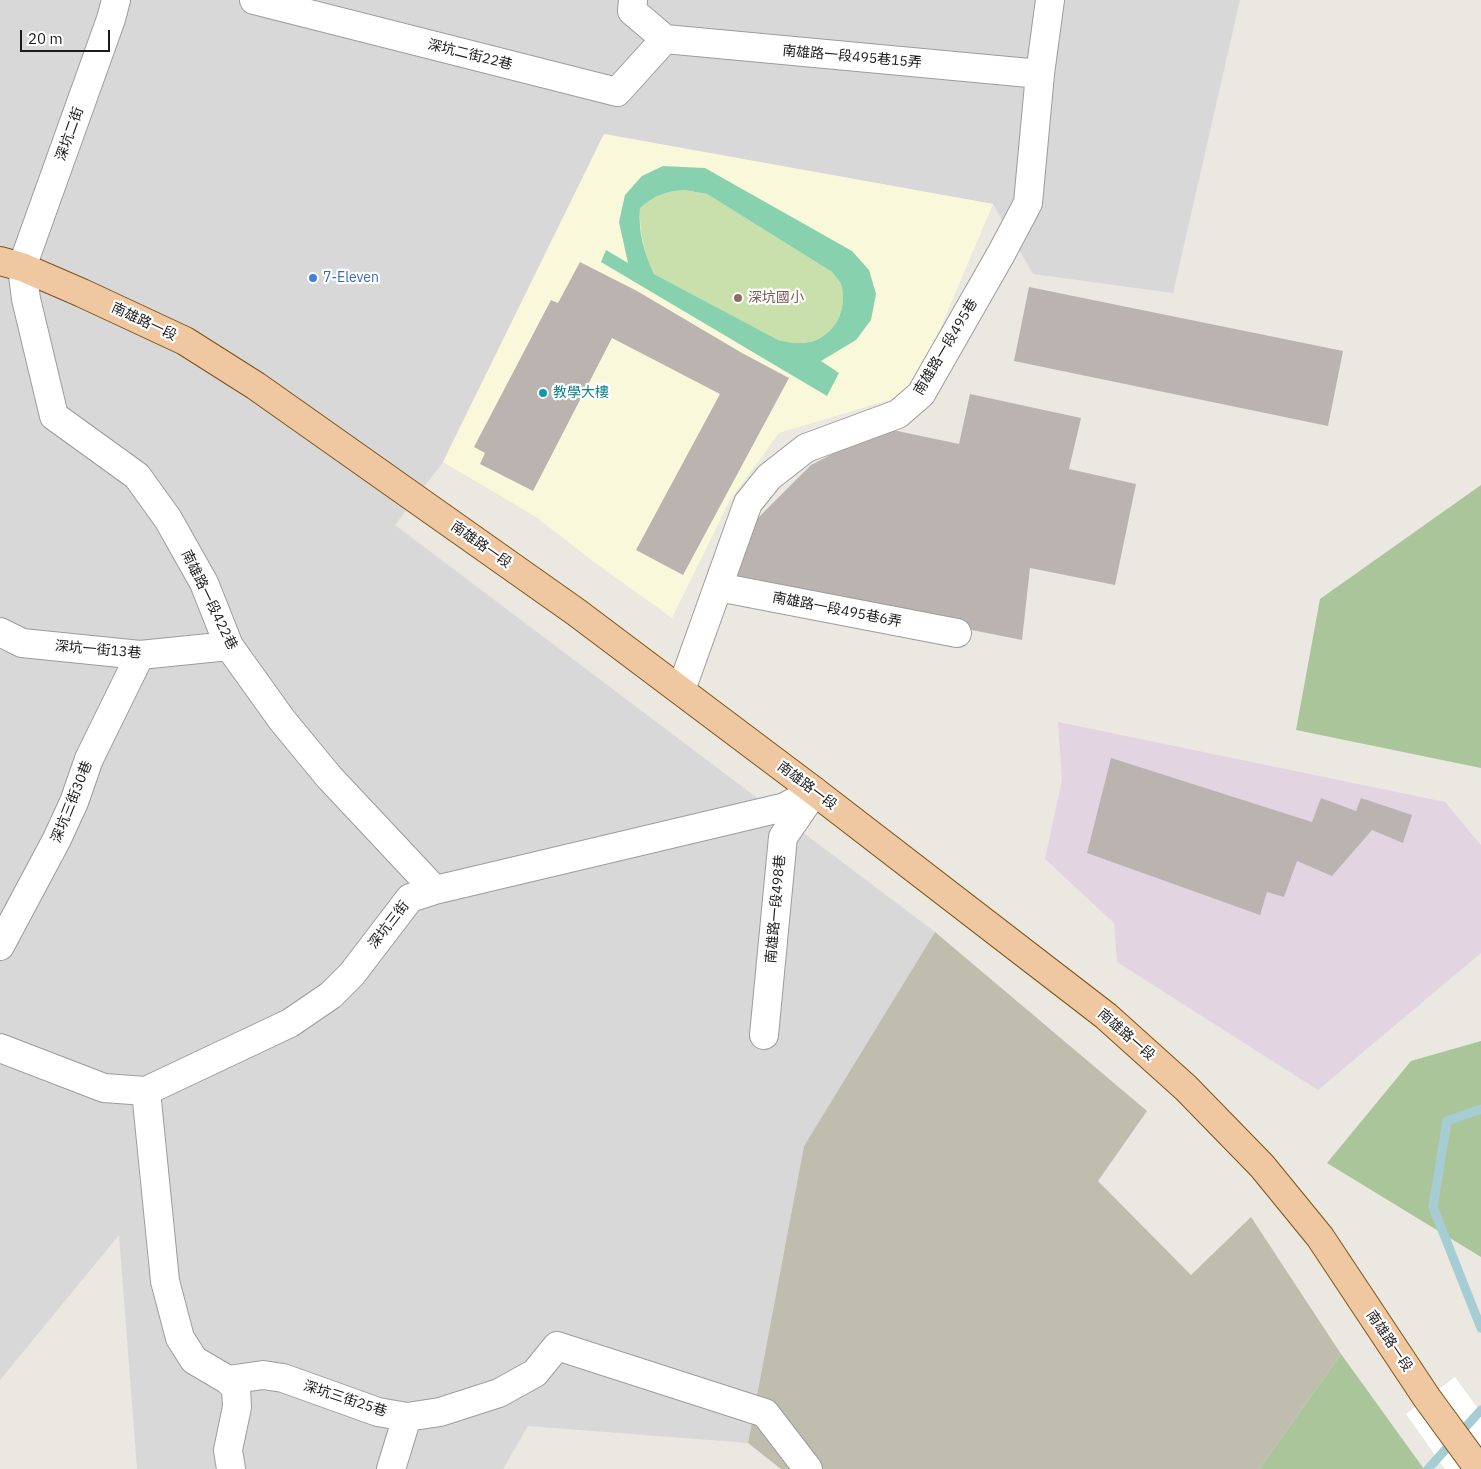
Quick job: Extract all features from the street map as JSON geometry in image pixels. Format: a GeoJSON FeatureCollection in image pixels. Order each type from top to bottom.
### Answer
{"type":"FeatureCollection","features":[{"type":"Feature","properties":{"kind":"main road","name":"南雄路一段"},"geometry":{"type":"LineString","coordinates":[[11,264],[82,293],[186,341],[256,386],[576,612],[681,690],[1106,1016],[1186,1088],[1262,1166],[1320,1237],[1427,1398],[1479,1469]]}},
{"type":"Feature","properties":{"kind":"street","name":"深坑二街"},"geometry":{"type":"LineString","coordinates":[[11,264],[111,18],[116,0]]}},
{"type":"Feature","properties":{"kind":"street","name":"深坑二街22巷"},"geometry":{"type":"LineString","coordinates":[[254,0],[617,92],[665,39]]}},
{"type":"Feature","properties":{"kind":"street"},"geometry":{"type":"LineString","coordinates":[[633,0],[632,10],[665,39]]}},
{"type":"Feature","properties":{"kind":"street","name":"南雄路一段495巷"},"geometry":{"type":"LineString","coordinates":[[681,690],[748,503],[770,477],[806,448],[898,414],[921,394],[1001,254],[1028,203],[1040,74],[1050,0]]}},
{"type":"Feature","properties":{"kind":"street","name":"南雄路一段495巷15弄"},"geometry":{"type":"LineString","coordinates":[[665,39],[1040,74]]}},
{"type":"Feature","properties":{"kind":"street","name":"南雄路一段422巷"},"geometry":{"type":"LineString","coordinates":[[11,264],[26,299],[54,416],[137,476],[168,519],[204,583],[229,646],[282,720],[329,777],[435,890]]}},
{"type":"Feature","properties":{"kind":"street","name":"南雄路一段495巷6弄"},"geometry":{"type":"LineString","coordinates":[[718,587],[957,633]]}},
{"type":"Feature","properties":{"kind":"street","name":"深坑一街13巷"},"geometry":{"type":"LineString","coordinates":[[0,632],[22,643],[140,655],[229,646]]}},
{"type":"Feature","properties":{"kind":"street","name":"深坑三街30巷"},"geometry":{"type":"LineString","coordinates":[[0,946],[57,839],[74,802],[89,759],[140,655]]}},
{"type":"Feature","properties":{"kind":"street","name":"深坑三街"},"geometry":{"type":"LineString","coordinates":[[0,1048],[104,1088],[146,1091],[290,1023],[331,995],[352,974],[410,898],[435,890],[785,807],[814,792]]}},
{"type":"Feature","properties":{"kind":"street","name":"南雄路一段498巷"},"geometry":{"type":"LineString","coordinates":[[764,1035],[783,838],[814,792]]}},
{"type":"Feature","properties":{"kind":"street"},"geometry":{"type":"LineString","coordinates":[[146,1091],[165,1281],[180,1338],[194,1360],[228,1380],[236,1388],[237,1407],[228,1450],[231,1469]]}},
{"type":"Feature","properties":{"kind":"street","name":"深坑三街25巷"},"geometry":{"type":"LineString","coordinates":[[228,1380],[263,1374],[283,1378],[378,1412],[407,1417],[440,1412],[499,1392],[534,1373],[557,1346],[765,1413],[808,1469]]}},
{"type":"Feature","properties":{"kind":"street"},"geometry":{"type":"LineString","coordinates":[[391,1469],[407,1417]]}},
{"type":"Feature","properties":{"kind":"shaded area"},"geometry":{"type":"Polygon","coordinates":[[[0,0],[1240,0],[1173,293],[1033,274],[993,204],[604,134],[443,462],[395,525],[935,932],[804,1146],[748,1443],[528,1426],[503,1469],[137,1469],[119,1235],[0,1380],[0,0]]]}},
{"type":"Feature","properties":{"kind":"shaded area","name":"深坑國小"},"geometry":{"type":"Polygon","coordinates":[[[604,134],[993,204],[913,393],[779,433],[730,500],[672,618],[598,565],[536,517],[443,462],[604,134]]]}},
{"type":"Feature","properties":{"kind":"shaded area"},"geometry":{"type":"Polygon","coordinates":[[[1058,722],[1445,802],[1481,845],[1481,953],[1318,1090],[1117,962],[1114,923],[1045,859],[1062,780],[1058,722]]]}},
{"type":"Feature","properties":{"kind":"shaded area"},"geometry":{"type":"Polygon","coordinates":[[[935,932],[1147,1111],[1098,1181],[1191,1275],[1251,1217],[1341,1354],[1259,1469],[781,1469],[748,1443],[804,1146],[935,932]]]}},
{"type":"Feature","properties":{"kind":"green space"},"geometry":{"type":"Polygon","coordinates":[[[663,166],[705,168],[852,251],[869,270],[876,294],[871,320],[856,340],[821,361],[839,373],[827,396],[601,262],[606,250],[628,263],[619,222],[625,195],[642,176],[663,166]],[[684,190],[671,192],[656,197],[640,208],[642,242],[654,274],[778,340],[807,343],[816,340],[829,331],[835,325],[843,304],[841,286],[832,272],[707,194],[684,190]]]}},
{"type":"Feature","properties":{"kind":"green space"},"geometry":{"type":"Polygon","coordinates":[[[684,190],[707,194],[832,272],[838,279],[843,296],[843,304],[835,325],[823,336],[807,343],[777,340],[654,274],[643,242],[640,208],[660,195],[684,190]]]}},
{"type":"Feature","properties":{"kind":"green space"},"geometry":{"type":"Polygon","coordinates":[[[1481,485],[1481,768],[1296,730],[1320,599],[1481,485]]]}},
{"type":"Feature","properties":{"kind":"green space"},"geometry":{"type":"Polygon","coordinates":[[[1481,1041],[1481,1257],[1327,1163],[1411,1061],[1481,1041]]]}},
{"type":"Feature","properties":{"kind":"green space"},"geometry":{"type":"Polygon","coordinates":[[[1341,1354],[1424,1469],[1259,1469],[1341,1354]]]}},
{"type":"Feature","properties":{"kind":"pier"},"geometry":{"type":"Polygon","coordinates":[[[1455,1377],[1481,1413],[1481,1469],[1445,1469],[1406,1414],[1455,1377]]]}},
{"type":"Feature","properties":{"kind":"building"},"geometry":{"type":"Polygon","coordinates":[[[580,262],[637,291],[742,353],[789,378],[683,575],[636,550],[720,394],[612,338],[533,491],[480,464],[485,453],[474,447],[551,300],[558,303],[580,262]]]}},
{"type":"Feature","properties":{"kind":"building"},"geometry":{"type":"Polygon","coordinates":[[[1029,287],[1343,351],[1328,426],[1014,361],[1029,287]]]}},
{"type":"Feature","properties":{"kind":"building"},"geometry":{"type":"Polygon","coordinates":[[[970,394],[1081,418],[1069,469],[1136,484],[1115,585],[1030,568],[1022,640],[731,582],[754,522],[811,465],[883,428],[959,444],[970,394]]]}},
{"type":"Feature","properties":{"kind":"building"},"geometry":{"type":"Polygon","coordinates":[[[1111,758],[1312,822],[1321,798],[1356,811],[1361,798],[1412,815],[1403,843],[1372,830],[1332,876],[1297,861],[1284,897],[1267,892],[1260,915],[1087,853],[1111,758]]]}},
{"type":"Feature","properties":{"kind":"waterway"},"geometry":{"type":"LineString","coordinates":[[1481,1109],[1447,1121],[1433,1207],[1481,1328]]}},
{"type":"Feature","properties":{"kind":"waterway"},"geometry":{"type":"LineString","coordinates":[[1428,1469],[1481,1410]]}},
{"type":"Feature","properties":{"kind":"place","name":"7-Eleven"},"geometry":{"type":"Point","coordinates":[313,278]}},
{"type":"Feature","properties":{"kind":"place","name":"深坑國小"},"geometry":{"type":"Point","coordinates":[738,298]}},
{"type":"Feature","properties":{"kind":"place","name":"教學大樓"},"geometry":{"type":"Point","coordinates":[543,393]}}]}
